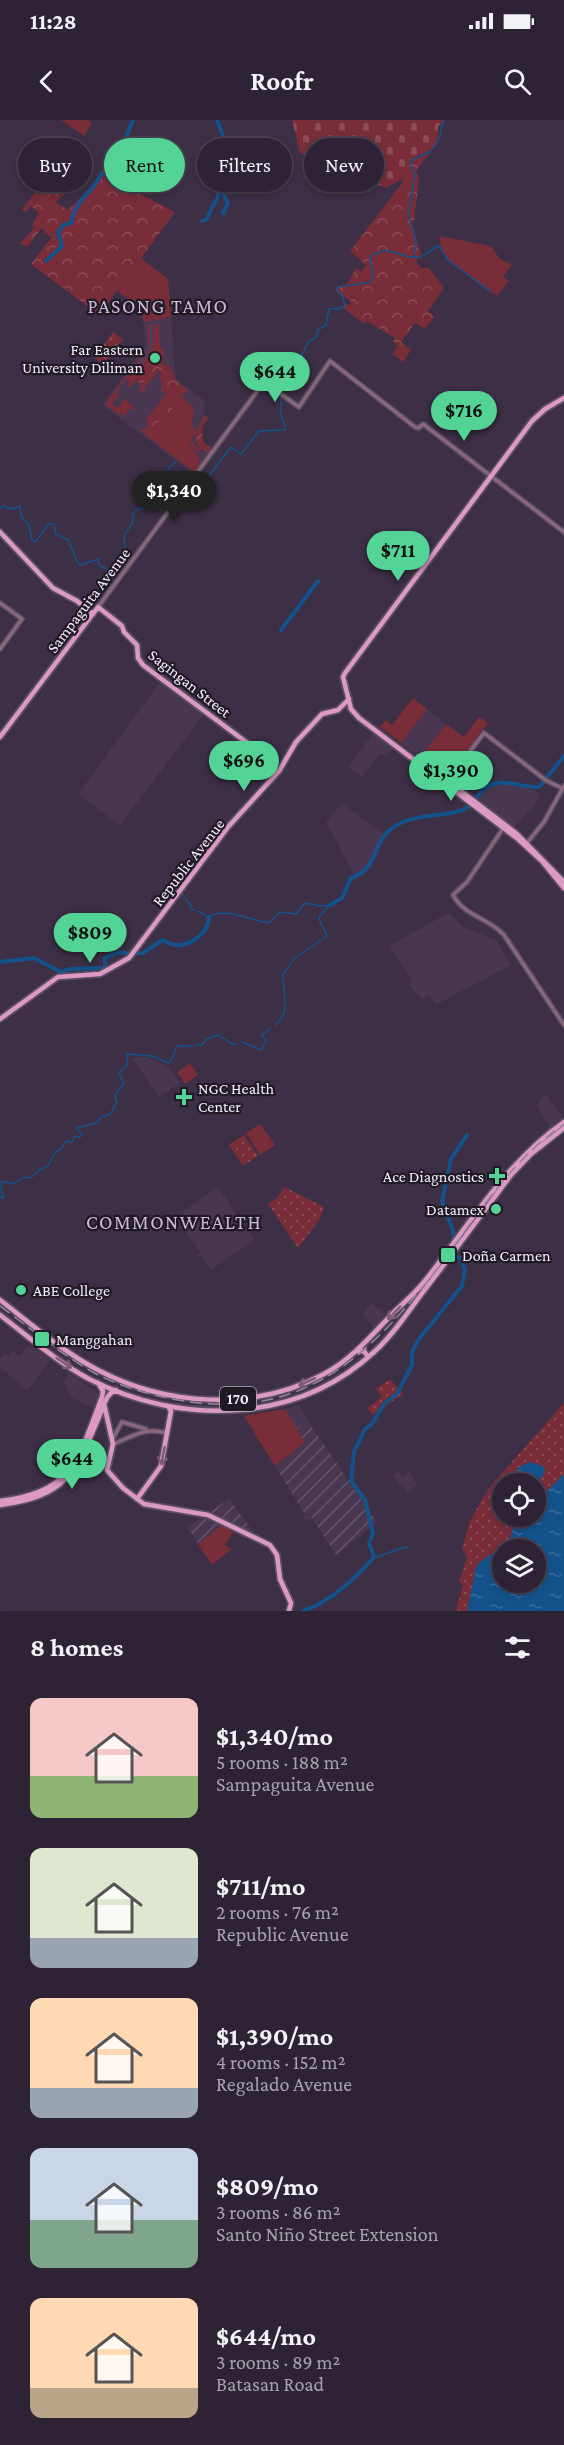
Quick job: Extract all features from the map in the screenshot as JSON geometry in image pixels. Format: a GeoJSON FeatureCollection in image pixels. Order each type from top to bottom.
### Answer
{"type":"FeatureCollection","features":[{"type":"Feature","properties":{"kind":"main road"},"geometry":{"type":"LineString","coordinates":[[351,709],[343,677],[345,673],[535,418],[564,398]]}},
{"type":"Feature","properties":{"kind":"main road"},"geometry":{"type":"LineString","coordinates":[[0,532],[53,588],[77,600],[93,614]]}},
{"type":"Feature","properties":{"kind":"main road","name":"Sampaguita Avenue"},"geometry":{"type":"LineString","coordinates":[[0,737],[98,607]]}},
{"type":"Feature","properties":{"kind":"main road","name":"Sagingan Street"},"geometry":{"type":"LineString","coordinates":[[98,607],[122,626],[124,632],[137,645],[138,658],[143,665],[262,754],[277,773]]}},
{"type":"Feature","properties":{"kind":"main road","name":"Republic Avenue"},"geometry":{"type":"LineString","coordinates":[[0,1019],[57,977],[100,974],[132,954],[228,827],[277,773],[293,746],[320,716],[326,712],[338,710],[349,699]]}},
{"type":"Feature","properties":{"kind":"main road"},"geometry":{"type":"LineString","coordinates":[[344,704],[504,826],[526,844],[564,882]]}},
{"type":"Feature","properties":{"kind":"main road"},"geometry":{"type":"LineString","coordinates":[[526,844],[564,888]]}},
{"type":"Feature","properties":{"kind":"main road","name":"170"},"geometry":{"type":"LineString","coordinates":[[0,1300],[77,1357],[100,1371],[150,1390],[194,1399],[237,1399],[289,1390],[326,1373],[366,1342],[421,1285],[516,1162],[543,1137],[564,1122]]}},
{"type":"Feature","properties":{"kind":"main road","name":"170"},"geometry":{"type":"LineString","coordinates":[[0,1316],[54,1356],[98,1383],[168,1406],[222,1411],[277,1404],[303,1396],[331,1384],[375,1351],[511,1175],[531,1154],[564,1128]]}},
{"type":"Feature","properties":{"kind":"main road"},"geometry":{"type":"LineString","coordinates":[[366,1342],[375,1342],[375,1351],[366,1350],[366,1342]]}},
{"type":"Feature","properties":{"kind":"main road"},"geometry":{"type":"LineString","coordinates":[[356,1351],[363,1350],[368,1357]]}},
{"type":"Feature","properties":{"kind":"main road"},"geometry":{"type":"LineString","coordinates":[[97,1417],[103,1394],[98,1383]]}},
{"type":"Feature","properties":{"kind":"main road"},"geometry":{"type":"LineString","coordinates":[[0,1503],[34,1495],[58,1482],[75,1462],[104,1404],[110,1394],[116,1390]]}},
{"type":"Feature","properties":{"kind":"main road"},"geometry":{"type":"LineString","coordinates":[[104,1404],[113,1442],[107,1470],[114,1480],[147,1505],[208,1515],[270,1545],[277,1555],[280,1579],[291,1603],[289,1611]]}},
{"type":"Feature","properties":{"kind":"main road"},"geometry":{"type":"LineString","coordinates":[[137,1499],[161,1466],[171,1411],[168,1406]]}},
{"type":"Feature","properties":{"kind":"main road"},"geometry":{"type":"LineString","coordinates":[[97,1417],[108,1422]]}},
{"type":"Feature","properties":{"kind":"street","name":"Sampaguita Avenue"},"geometry":{"type":"LineString","coordinates":[[98,607],[264,382],[299,406],[330,362],[418,428],[423,424],[493,477]]}},
{"type":"Feature","properties":{"kind":"street"},"geometry":{"type":"LineString","coordinates":[[493,477],[564,532]]}},
{"type":"Feature","properties":{"kind":"street"},"geometry":{"type":"LineString","coordinates":[[0,603],[22,619],[0,649]]}},
{"type":"Feature","properties":{"kind":"street"},"geometry":{"type":"LineString","coordinates":[[446,782],[484,733],[545,780],[563,788],[544,822],[526,844]]}},
{"type":"Feature","properties":{"kind":"street"},"geometry":{"type":"LineString","coordinates":[[504,826],[467,882],[453,895],[464,909],[496,926],[504,935],[564,1025]]}},
{"type":"Feature","properties":{"kind":"street"},"geometry":{"type":"LineString","coordinates":[[560,1018],[564,1016]]}},
{"type":"Feature","properties":{"kind":"street"},"geometry":{"type":"LineString","coordinates":[[113,1442],[122,1422],[167,1433]]}},
{"type":"Feature","properties":{"kind":"street"},"geometry":{"type":"LineString","coordinates":[[113,1442],[130,1439],[147,1429]]}},
{"type":"Feature","properties":{"kind":"shaded area","name":"Far Eastern University Diliman"},"geometry":{"type":"Polygon","coordinates":[[[141,258],[168,279],[176,379],[205,401],[200,440],[212,451],[194,474],[102,405],[146,346],[142,310],[117,291],[141,258]]]}},
{"type":"Feature","properties":{"kind":"shaded area"},"geometry":{"type":"Polygon","coordinates":[[[161,681],[204,714],[120,825],[78,794],[161,681]]]}},
{"type":"Feature","properties":{"kind":"shaded area"},"geometry":{"type":"Polygon","coordinates":[[[427,709],[446,724],[420,758],[401,743],[427,709]]]}},
{"type":"Feature","properties":{"kind":"shaded area"},"geometry":{"type":"Polygon","coordinates":[[[374,732],[394,747],[386,757],[380,753],[362,777],[348,767],[374,732]]]}},
{"type":"Feature","properties":{"kind":"shaded area"},"geometry":{"type":"Polygon","coordinates":[[[472,752],[492,768],[487,774],[489,784],[486,786],[479,775],[464,763],[472,752]]]}},
{"type":"Feature","properties":{"kind":"shaded area"},"geometry":{"type":"Polygon","coordinates":[[[502,783],[531,789],[537,792],[539,799],[514,828],[477,800],[488,788],[502,783]]]}},
{"type":"Feature","properties":{"kind":"shaded area"},"geometry":{"type":"Polygon","coordinates":[[[342,803],[383,834],[372,861],[356,875],[326,822],[342,803]]]}},
{"type":"Feature","properties":{"kind":"shaded area"},"geometry":{"type":"Polygon","coordinates":[[[448,913],[464,927],[497,941],[511,965],[437,1004],[428,995],[423,1000],[408,985],[412,979],[389,946],[448,913]]]}},
{"type":"Feature","properties":{"kind":"shaded area"},"geometry":{"type":"Polygon","coordinates":[[[146,1057],[168,1066],[180,1083],[159,1097],[132,1058],[146,1057]]]}},
{"type":"Feature","properties":{"kind":"shaded area"},"geometry":{"type":"Polygon","coordinates":[[[546,1094],[563,1118],[550,1127],[536,1106],[546,1094]]]}},
{"type":"Feature","properties":{"kind":"shaded area"},"geometry":{"type":"Polygon","coordinates":[[[218,1187],[254,1240],[211,1270],[201,1255],[193,1259],[200,1252],[178,1220],[181,1213],[218,1187]]]}},
{"type":"Feature","properties":{"kind":"shaded area"},"geometry":{"type":"Polygon","coordinates":[[[371,1303],[386,1314],[374,1328],[363,1313],[371,1303]]]}},
{"type":"Feature","properties":{"kind":"shaded area"},"geometry":{"type":"Polygon","coordinates":[[[29,1345],[50,1360],[27,1391],[0,1367],[0,1358],[4,1353],[9,1356],[13,1351],[19,1356],[29,1345]]]}},
{"type":"Feature","properties":{"kind":"shaded area"},"geometry":{"type":"Polygon","coordinates":[[[69,1373],[98,1393],[94,1408],[72,1398],[63,1381],[69,1373]]]}},
{"type":"Feature","properties":{"kind":"shaded area"},"geometry":{"type":"Polygon","coordinates":[[[299,1404],[308,1421],[296,1428],[285,1409],[299,1404]]]}},
{"type":"Feature","properties":{"kind":"shaded area"},"geometry":{"type":"Polygon","coordinates":[[[308,1421],[377,1522],[336,1555],[312,1518],[306,1521],[304,1513],[275,1466],[304,1442],[296,1428],[308,1421]]]}},
{"type":"Feature","properties":{"kind":"shaded area"},"geometry":{"type":"Polygon","coordinates":[[[398,1471],[402,1477],[409,1472],[418,1485],[407,1492],[392,1475],[398,1471]]]}},
{"type":"Feature","properties":{"kind":"shaded area"},"geometry":{"type":"Polygon","coordinates":[[[230,1498],[234,1505],[254,1533],[208,1513],[230,1498]]]}},
{"type":"Feature","properties":{"kind":"shaded area"},"geometry":{"type":"Polygon","coordinates":[[[203,1516],[223,1524],[198,1544],[187,1527],[203,1516]]]}},
{"type":"Feature","properties":{"kind":"green space"},"geometry":{"type":"Polygon","coordinates":[[[61,120],[88,120],[92,123],[84,136],[61,120]]]}},
{"type":"Feature","properties":{"kind":"green space"},"geometry":{"type":"Polygon","coordinates":[[[292,120],[444,120],[438,127],[437,141],[434,146],[408,161],[411,174],[386,188],[384,187],[384,138],[304,138],[304,155],[300,153],[292,120]]]}},
{"type":"Feature","properties":{"kind":"green space"},"geometry":{"type":"Polygon","coordinates":[[[429,154],[416,170],[419,179],[412,223],[421,255],[416,261],[421,268],[429,268],[444,288],[428,311],[434,317],[425,329],[415,323],[401,342],[411,350],[403,362],[392,354],[398,346],[393,341],[395,338],[366,321],[364,324],[342,307],[346,304],[350,305],[351,301],[337,293],[335,288],[348,283],[356,268],[361,272],[366,265],[350,251],[403,182],[399,179],[403,162],[429,154]]]}},
{"type":"Feature","properties":{"kind":"green space"},"geometry":{"type":"Polygon","coordinates":[[[104,175],[104,192],[137,192],[175,212],[99,315],[31,264],[52,237],[44,233],[42,228],[27,247],[20,243],[35,227],[32,225],[39,213],[31,206],[26,212],[22,209],[36,192],[67,192],[56,202],[68,210],[87,192],[92,192],[92,187],[104,175]]]}},
{"type":"Feature","properties":{"kind":"green space"},"geometry":{"type":"Polygon","coordinates":[[[439,236],[491,246],[500,259],[512,265],[503,276],[509,281],[497,296],[448,260],[442,252],[439,236]]]}},
{"type":"Feature","properties":{"kind":"green space"},"geometry":{"type":"Polygon","coordinates":[[[141,258],[168,279],[171,316],[166,317],[166,320],[164,318],[152,321],[151,318],[151,321],[143,322],[142,309],[117,291],[141,258]]]}},
{"type":"Feature","properties":{"kind":"green space"},"geometry":{"type":"Polygon","coordinates":[[[159,324],[160,347],[164,357],[162,358],[163,369],[172,379],[161,380],[159,378],[162,372],[158,371],[145,388],[146,391],[138,392],[142,386],[137,380],[130,387],[127,386],[130,381],[126,379],[112,404],[118,408],[125,399],[135,408],[133,410],[130,408],[125,416],[121,413],[119,415],[105,404],[148,347],[147,325],[159,324]]]}},
{"type":"Feature","properties":{"kind":"green space"},"geometry":{"type":"Polygon","coordinates":[[[113,332],[123,340],[104,365],[94,358],[113,332]]]}},
{"type":"Feature","properties":{"kind":"green space"},"geometry":{"type":"Polygon","coordinates":[[[159,353],[161,361],[157,367],[169,365],[175,379],[188,390],[182,396],[170,392],[191,409],[175,406],[178,402],[169,399],[162,402],[169,392],[161,391],[163,374],[161,370],[158,370],[154,376],[150,373],[146,375],[145,380],[142,379],[145,382],[145,388],[141,388],[139,382],[134,380],[132,386],[129,385],[130,379],[135,374],[143,376],[143,369],[153,368],[150,358],[155,358],[159,353]]]}},
{"type":"Feature","properties":{"kind":"green space"},"geometry":{"type":"Polygon","coordinates":[[[171,387],[194,408],[189,439],[190,445],[202,464],[195,473],[139,430],[147,429],[147,419],[171,387]]]}},
{"type":"Feature","properties":{"kind":"green space"},"geometry":{"type":"Polygon","coordinates":[[[160,403],[165,407],[160,408],[158,413],[160,410],[163,415],[167,414],[168,411],[165,410],[171,408],[176,413],[173,414],[172,420],[160,420],[147,436],[141,431],[147,429],[148,417],[160,403]]]}},
{"type":"Feature","properties":{"kind":"green space"},"geometry":{"type":"Polygon","coordinates":[[[204,415],[208,417],[202,431],[204,443],[214,449],[210,455],[203,449],[196,452],[190,442],[192,441],[196,447],[200,446],[195,441],[204,415]]]}},
{"type":"Feature","properties":{"kind":"green space"},"geometry":{"type":"Polygon","coordinates":[[[191,427],[196,428],[197,432],[191,440],[188,438],[191,427]]]}},
{"type":"Feature","properties":{"kind":"green space"},"geometry":{"type":"Polygon","coordinates":[[[413,698],[427,709],[401,743],[380,727],[386,720],[392,725],[413,698]]]}},
{"type":"Feature","properties":{"kind":"green space"},"geometry":{"type":"Polygon","coordinates":[[[479,717],[488,723],[447,778],[420,758],[446,724],[464,737],[479,717]]]}},
{"type":"Feature","properties":{"kind":"green space"},"geometry":{"type":"Polygon","coordinates":[[[190,1063],[198,1075],[185,1084],[177,1072],[190,1063]]]}},
{"type":"Feature","properties":{"kind":"green space"},"geometry":{"type":"Polygon","coordinates":[[[260,1124],[275,1145],[260,1155],[246,1133],[260,1124]]]}},
{"type":"Feature","properties":{"kind":"green space"},"geometry":{"type":"Polygon","coordinates":[[[244,1135],[258,1156],[243,1166],[229,1145],[244,1135]]]}},
{"type":"Feature","properties":{"kind":"green space"},"geometry":{"type":"Polygon","coordinates":[[[284,1187],[324,1207],[320,1219],[298,1248],[268,1204],[277,1198],[284,1187]]]}},
{"type":"Feature","properties":{"kind":"green space"},"geometry":{"type":"Polygon","coordinates":[[[390,1379],[403,1394],[373,1415],[367,1408],[382,1397],[376,1389],[390,1379]]]}},
{"type":"Feature","properties":{"kind":"green space"},"geometry":{"type":"Polygon","coordinates":[[[564,1403],[564,1611],[456,1611],[463,1584],[459,1582],[467,1557],[462,1548],[470,1521],[492,1484],[492,1527],[546,1527],[546,1473],[502,1473],[564,1403]]]}},
{"type":"Feature","properties":{"kind":"green space"},"geometry":{"type":"Polygon","coordinates":[[[285,1409],[305,1442],[275,1466],[244,1416],[285,1409]]]}},
{"type":"Feature","properties":{"kind":"green space"},"geometry":{"type":"Polygon","coordinates":[[[223,1524],[235,1529],[225,1545],[232,1549],[212,1565],[198,1544],[223,1524]]]}},
{"type":"Feature","properties":{"kind":"water"},"geometry":{"type":"Polygon","coordinates":[[[530,1462],[543,1466],[545,1470],[544,1473],[514,1473],[519,1467],[530,1462]]]}},
{"type":"Feature","properties":{"kind":"water"},"geometry":{"type":"Polygon","coordinates":[[[564,1474],[564,1611],[467,1611],[476,1567],[492,1554],[492,1593],[546,1593],[546,1539],[509,1539],[512,1527],[546,1527],[546,1492],[564,1474]]]}},
{"type":"Feature","properties":{"kind":"waterway"},"geometry":{"type":"LineString","coordinates":[[126,138],[133,120]]}},
{"type":"Feature","properties":{"kind":"waterway"},"geometry":{"type":"LineString","coordinates":[[217,120],[224,138]]}},
{"type":"Feature","properties":{"kind":"waterway"},"geometry":{"type":"LineString","coordinates":[[415,256],[416,241],[408,215],[415,175],[410,162],[434,148],[445,120]]}},
{"type":"Feature","properties":{"kind":"waterway"},"geometry":{"type":"LineString","coordinates":[[46,261],[62,246],[58,233],[63,225],[71,223],[76,208],[102,173]]}},
{"type":"Feature","properties":{"kind":"waterway"},"geometry":{"type":"LineString","coordinates":[[218,196],[219,192]]}},
{"type":"Feature","properties":{"kind":"waterway"},"geometry":{"type":"LineString","coordinates":[[222,192],[228,203],[223,213]]}},
{"type":"Feature","properties":{"kind":"waterway"},"geometry":{"type":"LineString","coordinates":[[211,209],[217,199]]}},
{"type":"Feature","properties":{"kind":"waterway"},"geometry":{"type":"LineString","coordinates":[[202,221],[207,219],[210,212]]}},
{"type":"Feature","properties":{"kind":"waterway"},"geometry":{"type":"LineString","coordinates":[[299,361],[308,342],[316,337],[318,330],[326,325],[329,309],[339,309],[345,306],[343,296],[336,290],[338,287],[371,282],[373,275],[370,258],[376,253],[388,251],[419,257],[439,246],[448,260],[491,292]]}},
{"type":"Feature","properties":{"kind":"waterway"},"geometry":{"type":"LineString","coordinates":[[140,365],[150,347],[152,325]]}},
{"type":"Feature","properties":{"kind":"waterway"},"geometry":{"type":"LineString","coordinates":[[281,392],[280,387],[271,379],[275,372],[279,369],[291,372],[298,365]]}},
{"type":"Feature","properties":{"kind":"waterway"},"geometry":{"type":"LineString","coordinates":[[202,472],[208,477],[231,447],[241,454],[259,431],[284,430],[281,396]]}},
{"type":"Feature","properties":{"kind":"waterway"},"geometry":{"type":"LineString","coordinates":[[0,509],[3,506],[13,509],[20,506],[21,516],[29,525],[32,540],[35,542],[49,524],[54,524],[56,534],[68,540],[80,565],[98,559],[100,566],[110,570],[125,550],[124,535],[132,524],[133,513],[139,508],[143,509],[153,498],[176,461]]}},
{"type":"Feature","properties":{"kind":"waterway"},"geometry":{"type":"LineString","coordinates":[[281,630],[318,581]]}},
{"type":"Feature","properties":{"kind":"waterway"},"geometry":{"type":"LineString","coordinates":[[330,905],[342,898],[351,878],[366,869],[380,842],[391,829],[408,820],[463,810],[483,790],[496,783],[539,787],[564,756]]}},
{"type":"Feature","properties":{"kind":"waterway"},"geometry":{"type":"LineString","coordinates":[[181,893],[184,896]]}},
{"type":"Feature","properties":{"kind":"waterway"},"geometry":{"type":"LineString","coordinates":[[185,898],[191,905],[191,909],[195,910]]}},
{"type":"Feature","properties":{"kind":"waterway"},"geometry":{"type":"LineString","coordinates":[[198,911],[209,917],[223,913],[269,923],[280,912],[296,914],[305,903],[330,905]]}},
{"type":"Feature","properties":{"kind":"waterway"},"geometry":{"type":"LineString","coordinates":[[292,960],[327,936],[319,917],[329,905]]}},
{"type":"Feature","properties":{"kind":"waterway"},"geometry":{"type":"LineString","coordinates":[[0,962],[34,958],[61,972],[71,969],[103,968],[105,958],[119,952],[143,953],[162,940],[175,945],[187,944],[202,933],[209,917]]}},
{"type":"Feature","properties":{"kind":"waterway"},"geometry":{"type":"LineString","coordinates":[[275,1025],[285,1008],[283,974],[292,962]]}},
{"type":"Feature","properties":{"kind":"waterway"},"geometry":{"type":"LineString","coordinates":[[242,1042],[262,1050],[266,1039],[261,1035],[271,1028]]}},
{"type":"Feature","properties":{"kind":"waterway"},"geometry":{"type":"LineString","coordinates":[[196,1045],[202,1045],[207,1039],[219,1035],[230,1043],[236,1044]]}},
{"type":"Feature","properties":{"kind":"waterway"},"geometry":{"type":"LineString","coordinates":[[0,1197],[4,1198],[1,1191],[2,1181],[13,1184],[22,1178],[32,1177],[39,1170],[48,1166],[55,1152],[61,1149],[66,1141],[72,1142],[75,1136],[82,1135],[77,1128],[97,1123],[101,1117],[110,1114],[117,1103],[115,1095],[124,1083],[119,1073],[127,1066],[127,1054],[152,1056],[168,1063],[177,1046],[193,1046]]}},
{"type":"Feature","properties":{"kind":"waterway"},"geometry":{"type":"LineString","coordinates":[[371,1539],[373,1533],[365,1500],[351,1481],[354,1452],[365,1429],[372,1424],[384,1404],[397,1394],[412,1365],[412,1352],[419,1339],[462,1286],[465,1269],[461,1259],[455,1255],[453,1231],[442,1201],[451,1159],[467,1135]]}},
{"type":"Feature","properties":{"kind":"waterway"},"geometry":{"type":"LineString","coordinates":[[303,1611],[333,1595],[359,1573],[374,1557],[369,1543]]}},
{"type":"Feature","properties":{"kind":"waterway"},"geometry":{"type":"LineString","coordinates":[[372,1559],[408,1547]]}},
{"type":"Feature","properties":{"kind":"railway"},"geometry":{"type":"LineString","coordinates":[[0,1306],[83,1367],[106,1379],[136,1390],[178,1400],[220,1404],[258,1402],[292,1393],[323,1379],[352,1360],[379,1336],[431,1277],[508,1175],[525,1157],[564,1124]]}},
{"type":"Feature","properties":{"kind":"place","name":"Far Eastern University Diliman"},"geometry":{"type":"Point","coordinates":[155,358]}},
{"type":"Feature","properties":{"kind":"place","name":"NGC Health Center"},"geometry":{"type":"Point","coordinates":[184,1097]}},
{"type":"Feature","properties":{"kind":"place","name":"Ace Diagnostics"},"geometry":{"type":"Point","coordinates":[497,1176]}},
{"type":"Feature","properties":{"kind":"place","name":"Datamex"},"geometry":{"type":"Point","coordinates":[496,1209]}},
{"type":"Feature","properties":{"kind":"place","name":"Doña Carmen"},"geometry":{"type":"Point","coordinates":[448,1255]}},
{"type":"Feature","properties":{"kind":"place","name":"ABE College"},"geometry":{"type":"Point","coordinates":[21,1290]}},
{"type":"Feature","properties":{"kind":"place","name":"Manggahan"},"geometry":{"type":"Point","coordinates":[42,1339]}},
{"type":"Feature","properties":{"kind":"district","name":"PASONG TAMO"},"geometry":{"type":"Point","coordinates":[158,306]}},
{"type":"Feature","properties":{"kind":"district","name":"COMMONWEALTH"},"geometry":{"type":"Point","coordinates":[174,1222]}}]}
